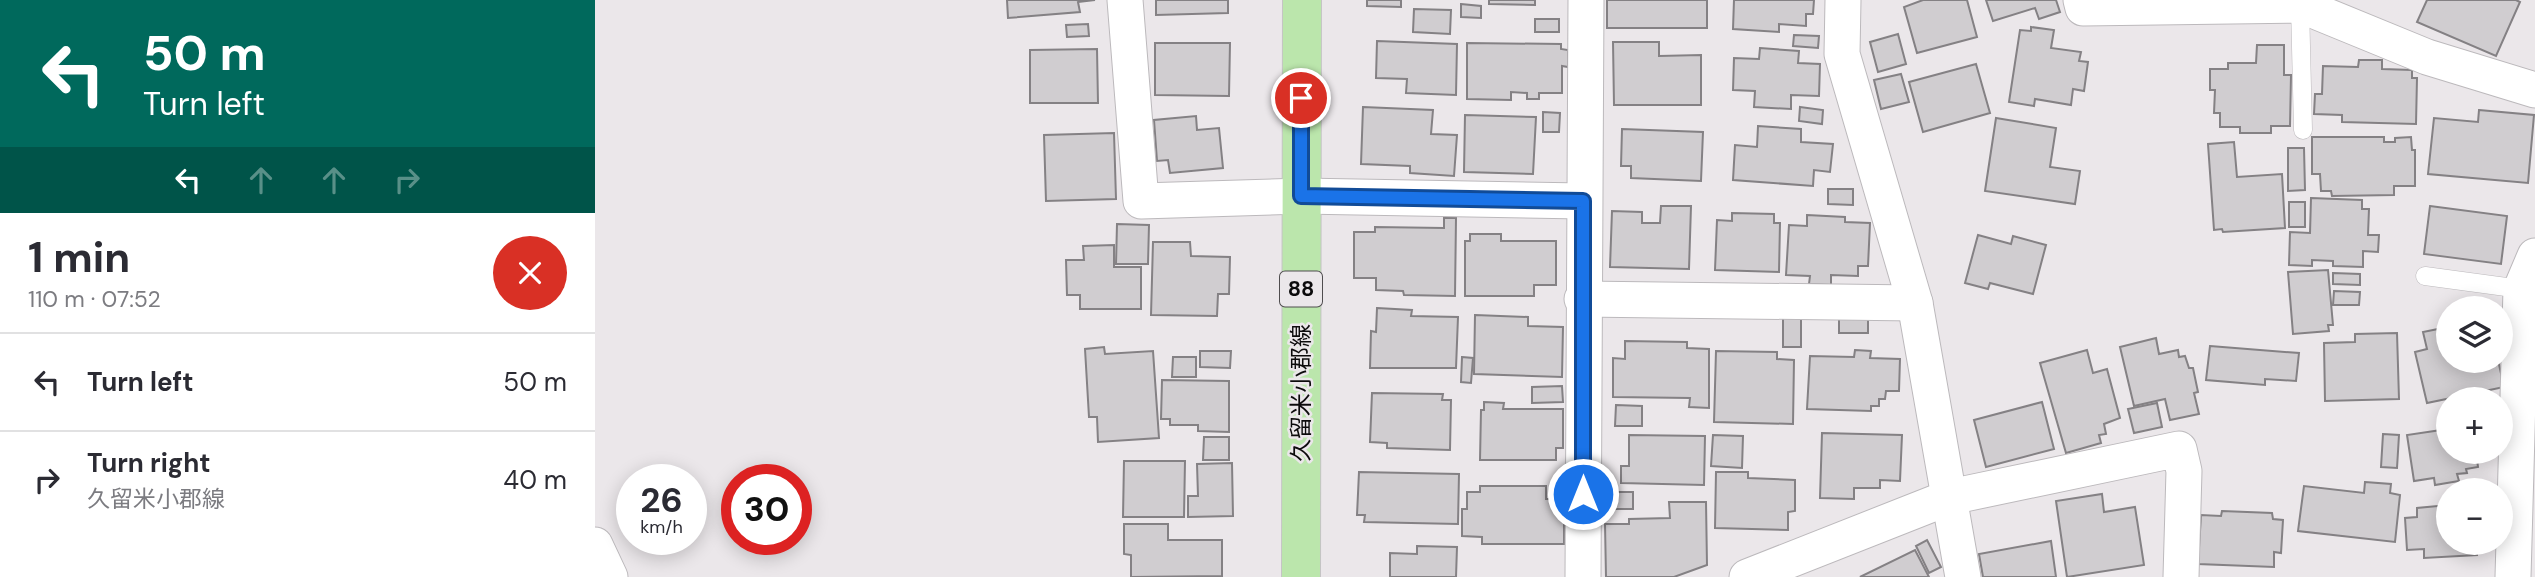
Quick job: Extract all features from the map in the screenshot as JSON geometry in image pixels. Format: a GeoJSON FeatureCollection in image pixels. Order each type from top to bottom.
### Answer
{"type":"FeatureCollection","features":[{"type":"Feature","properties":{"kind":"main road","name":"久留米小郡線"},"geometry":{"type":"LineString","coordinates":[[1301,0],[1301,577]]}},
{"type":"Feature","properties":{"kind":"street"},"geometry":{"type":"LineString","coordinates":[[1125,0],[1141,201],[1301,196],[1583,201]]}},
{"type":"Feature","properties":{"kind":"street"},"geometry":{"type":"LineString","coordinates":[[1583,577],[1586,0]]}},
{"type":"Feature","properties":{"kind":"street"},"geometry":{"type":"LineString","coordinates":[[1843,0],[1842,54],[1915,303],[1963,577]]}},
{"type":"Feature","properties":{"kind":"street"},"geometry":{"type":"LineString","coordinates":[[2081,0],[2083,8],[2300,5],[2427,57],[2535,90]]}},
{"type":"Feature","properties":{"kind":"street"},"geometry":{"type":"LineString","coordinates":[[2512,577],[2521,289],[2535,256]]}},
{"type":"Feature","properties":{"kind":"street"},"geometry":{"type":"LineString","coordinates":[[1583,299],[1915,303]]}},
{"type":"Feature","properties":{"kind":"street"},"geometry":{"type":"LineString","coordinates":[[1747,577],[1950,497],[2179,449],[2184,471],[2181,577]]}},
{"type":"Feature","properties":{"kind":"street"},"geometry":{"type":"LineString","coordinates":[[595,545],[610,577]]}},
{"type":"Feature","properties":{"kind":"lane"},"geometry":{"type":"LineString","coordinates":[[2300,5],[2303,130]]}},
{"type":"Feature","properties":{"kind":"lane"},"geometry":{"type":"LineString","coordinates":[[2425,276],[2521,289]]}},
{"type":"Feature","properties":{"kind":"building"},"geometry":{"type":"Polygon","coordinates":[[[1007,0],[1095,0],[1078,2],[1080,12],[1008,18],[1007,0]]]}},
{"type":"Feature","properties":{"kind":"building"},"geometry":{"type":"Polygon","coordinates":[[[1156,0],[1228,0],[1228,13],[1156,15],[1156,0]]]}},
{"type":"Feature","properties":{"kind":"building"},"geometry":{"type":"Polygon","coordinates":[[[1367,0],[1401,0],[1401,7],[1367,6],[1367,0]]]}},
{"type":"Feature","properties":{"kind":"building"},"geometry":{"type":"Polygon","coordinates":[[[1489,0],[1535,0],[1535,5],[1489,4],[1489,0]]]}},
{"type":"Feature","properties":{"kind":"building"},"geometry":{"type":"Polygon","coordinates":[[[1607,0],[1707,0],[1707,28],[1607,28],[1607,0]]]}},
{"type":"Feature","properties":{"kind":"building"},"geometry":{"type":"Polygon","coordinates":[[[1734,0],[1814,0],[1813,14],[1806,14],[1806,26],[1779,24],[1779,32],[1733,29],[1734,0]]]}},
{"type":"Feature","properties":{"kind":"building"},"geometry":{"type":"Polygon","coordinates":[[[1923,0],[1967,0],[1977,37],[1917,53],[1904,7],[1923,0]]]}},
{"type":"Feature","properties":{"kind":"building"},"geometry":{"type":"Polygon","coordinates":[[[1986,0],[2056,0],[2060,12],[2039,19],[2035,8],[1993,21],[1986,0]]]}},
{"type":"Feature","properties":{"kind":"building"},"geometry":{"type":"Polygon","coordinates":[[[2427,0],[2520,2],[2496,56],[2417,22],[2427,0]]]}},
{"type":"Feature","properties":{"kind":"building"},"geometry":{"type":"Polygon","coordinates":[[[1461,4],[1481,6],[1481,18],[1461,17],[1461,4]]]}},
{"type":"Feature","properties":{"kind":"building"},"geometry":{"type":"Polygon","coordinates":[[[1414,9],[1451,10],[1450,34],[1413,32],[1414,9]]]}},
{"type":"Feature","properties":{"kind":"building"},"geometry":{"type":"Polygon","coordinates":[[[1535,19],[1559,19],[1559,32],[1535,32],[1535,19]]]}},
{"type":"Feature","properties":{"kind":"building"},"geometry":{"type":"Polygon","coordinates":[[[1088,24],[1089,36],[1067,37],[1066,25],[1088,24]]]}},
{"type":"Feature","properties":{"kind":"building"},"geometry":{"type":"Polygon","coordinates":[[[2031,27],[2054,30],[2051,48],[2081,52],[2079,61],[2088,62],[2084,91],[2073,89],[2071,105],[2035,99],[2034,106],[2009,102],[2020,30],[2031,31],[2031,27]]]}},
{"type":"Feature","properties":{"kind":"building"},"geometry":{"type":"Polygon","coordinates":[[[1898,34],[1906,64],[1878,72],[1870,42],[1898,34]]]}},
{"type":"Feature","properties":{"kind":"building"},"geometry":{"type":"Polygon","coordinates":[[[1794,35],[1819,36],[1818,48],[1793,46],[1794,35]]]}},
{"type":"Feature","properties":{"kind":"building"},"geometry":{"type":"Polygon","coordinates":[[[1377,41],[1457,44],[1456,95],[1406,93],[1407,79],[1376,78],[1377,41]]]}},
{"type":"Feature","properties":{"kind":"building"},"geometry":{"type":"Polygon","coordinates":[[[1613,42],[1659,42],[1659,56],[1701,55],[1701,105],[1614,105],[1613,42]]]}},
{"type":"Feature","properties":{"kind":"building"},"geometry":{"type":"Polygon","coordinates":[[[1155,43],[1230,43],[1229,96],[1155,95],[1155,43]]]}},
{"type":"Feature","properties":{"kind":"building"},"geometry":{"type":"Polygon","coordinates":[[[1467,43],[1561,44],[1561,49],[1568,50],[1568,67],[1562,66],[1562,93],[1539,93],[1539,99],[1527,99],[1527,93],[1511,92],[1511,100],[1467,99],[1467,43]]]}},
{"type":"Feature","properties":{"kind":"building"},"geometry":{"type":"Polygon","coordinates":[[[2257,45],[2284,45],[2284,75],[2291,75],[2290,126],[2271,126],[2271,133],[2240,133],[2240,127],[2220,127],[2220,113],[2214,113],[2215,90],[2210,90],[2210,69],[2228,69],[2228,63],[2256,63],[2257,45]]]}},
{"type":"Feature","properties":{"kind":"building"},"geometry":{"type":"Polygon","coordinates":[[[1760,48],[1799,51],[1798,63],[1820,64],[1819,96],[1791,95],[1791,109],[1754,107],[1755,91],[1733,90],[1734,58],[1759,59],[1760,48]]]}},
{"type":"Feature","properties":{"kind":"building"},"geometry":{"type":"Polygon","coordinates":[[[1097,49],[1098,103],[1030,103],[1030,50],[1097,49]]]}},
{"type":"Feature","properties":{"kind":"building"},"geometry":{"type":"Polygon","coordinates":[[[2359,60],[2382,60],[2382,69],[2412,70],[2412,78],[2417,78],[2416,124],[2342,122],[2342,115],[2314,114],[2315,94],[2322,94],[2323,66],[2358,67],[2359,60]]]}},
{"type":"Feature","properties":{"kind":"building"},"geometry":{"type":"Polygon","coordinates":[[[1976,64],[1990,113],[1923,132],[1909,82],[1976,64]]]}},
{"type":"Feature","properties":{"kind":"building"},"geometry":{"type":"Polygon","coordinates":[[[1901,74],[1909,102],[1881,109],[1874,80],[1901,74]]]}},
{"type":"Feature","properties":{"kind":"building"},"geometry":{"type":"Polygon","coordinates":[[[1363,107],[1433,110],[1431,134],[1457,135],[1454,176],[1410,173],[1410,166],[1361,164],[1363,107]]]}},
{"type":"Feature","properties":{"kind":"building"},"geometry":{"type":"Polygon","coordinates":[[[1800,107],[1823,110],[1822,124],[1799,121],[1800,107]]]}},
{"type":"Feature","properties":{"kind":"building"},"geometry":{"type":"Polygon","coordinates":[[[2479,110],[2534,115],[2528,183],[2428,174],[2434,118],[2478,122],[2479,110]]]}},
{"type":"Feature","properties":{"kind":"building"},"geometry":{"type":"Polygon","coordinates":[[[1543,112],[1560,113],[1559,132],[1543,132],[1543,112]]]}},
{"type":"Feature","properties":{"kind":"building"},"geometry":{"type":"Polygon","coordinates":[[[1465,115],[1536,117],[1533,174],[1464,172],[1465,115]]]}},
{"type":"Feature","properties":{"kind":"building"},"geometry":{"type":"Polygon","coordinates":[[[1196,116],[1197,130],[1219,128],[1223,168],[1170,173],[1168,160],[1157,161],[1154,120],[1196,116]]]}},
{"type":"Feature","properties":{"kind":"building"},"geometry":{"type":"Polygon","coordinates":[[[1996,118],[2056,128],[2050,167],[2080,171],[2075,204],[1985,191],[1996,118]]]}},
{"type":"Feature","properties":{"kind":"building"},"geometry":{"type":"Polygon","coordinates":[[[1758,126],[1801,129],[1801,142],[1833,144],[1830,172],[1814,170],[1813,186],[1733,180],[1735,145],[1757,147],[1758,126]]]}},
{"type":"Feature","properties":{"kind":"building"},"geometry":{"type":"Polygon","coordinates":[[[1622,129],[1703,132],[1701,181],[1631,178],[1631,166],[1621,166],[1622,129]]]}},
{"type":"Feature","properties":{"kind":"building"},"geometry":{"type":"Polygon","coordinates":[[[1114,133],[1116,199],[1046,201],[1044,135],[1114,133]]]}},
{"type":"Feature","properties":{"kind":"building"},"geometry":{"type":"Polygon","coordinates":[[[2312,137],[2384,137],[2384,142],[2395,142],[2395,138],[2411,137],[2412,150],[2415,150],[2415,186],[2394,186],[2394,195],[2332,196],[2331,191],[2321,191],[2320,174],[2312,174],[2312,137]]]}},
{"type":"Feature","properties":{"kind":"building"},"geometry":{"type":"Polygon","coordinates":[[[2234,142],[2237,177],[2282,174],[2285,228],[2223,232],[2222,229],[2214,230],[2208,144],[2234,142]]]}},
{"type":"Feature","properties":{"kind":"building"},"geometry":{"type":"Polygon","coordinates":[[[2288,148],[2304,148],[2305,190],[2288,191],[2288,148]]]}},
{"type":"Feature","properties":{"kind":"building"},"geometry":{"type":"Polygon","coordinates":[[[1828,189],[1853,189],[1853,205],[1828,204],[1828,189]]]}},
{"type":"Feature","properties":{"kind":"building"},"geometry":{"type":"Polygon","coordinates":[[[2311,198],[2362,200],[2362,209],[2369,209],[2368,235],[2379,235],[2378,252],[2363,251],[2363,267],[2333,266],[2333,261],[2312,260],[2312,266],[2289,265],[2290,232],[2310,233],[2311,198]]]}},
{"type":"Feature","properties":{"kind":"building"},"geometry":{"type":"Polygon","coordinates":[[[2289,202],[2305,202],[2305,227],[2289,227],[2289,202]]]}},
{"type":"Feature","properties":{"kind":"building"},"geometry":{"type":"Polygon","coordinates":[[[1661,206],[1691,206],[1689,269],[1610,267],[1612,211],[1642,212],[1642,223],[1660,223],[1661,206]]]}},
{"type":"Feature","properties":{"kind":"building"},"geometry":{"type":"Polygon","coordinates":[[[2430,206],[2507,216],[2501,264],[2424,254],[2430,206]]]}},
{"type":"Feature","properties":{"kind":"building"},"geometry":{"type":"Polygon","coordinates":[[[1732,213],[1774,214],[1774,223],[1780,223],[1779,272],[1715,270],[1717,220],[1732,221],[1732,213]]]}},
{"type":"Feature","properties":{"kind":"building"},"geometry":{"type":"Polygon","coordinates":[[[1807,215],[1845,217],[1845,222],[1870,223],[1868,266],[1858,266],[1858,276],[1831,275],[1831,285],[1809,284],[1810,276],[1786,275],[1789,225],[1807,226],[1807,215]]]}},
{"type":"Feature","properties":{"kind":"building"},"geometry":{"type":"Polygon","coordinates":[[[1444,218],[1456,218],[1455,296],[1404,295],[1403,291],[1376,290],[1376,278],[1354,278],[1354,232],[1375,232],[1375,227],[1444,228],[1444,218]]]}},
{"type":"Feature","properties":{"kind":"building"},"geometry":{"type":"Polygon","coordinates":[[[1117,224],[1149,225],[1148,264],[1116,264],[1117,224]]]}},
{"type":"Feature","properties":{"kind":"building"},"geometry":{"type":"Polygon","coordinates":[[[1470,234],[1501,234],[1501,241],[1556,241],[1556,285],[1534,285],[1534,296],[1465,296],[1465,241],[1470,241],[1470,234]]]}},
{"type":"Feature","properties":{"kind":"building"},"geometry":{"type":"Polygon","coordinates":[[[1978,235],[2011,244],[2013,236],[2046,245],[2033,294],[1990,283],[1988,289],[1965,283],[1978,235]]]}},
{"type":"Feature","properties":{"kind":"building"},"geometry":{"type":"Polygon","coordinates":[[[1153,242],[1190,242],[1191,256],[1230,257],[1229,294],[1218,294],[1217,316],[1151,315],[1153,242]]]}},
{"type":"Feature","properties":{"kind":"building"},"geometry":{"type":"Polygon","coordinates":[[[1114,245],[1114,267],[1141,267],[1141,309],[1080,309],[1080,295],[1067,295],[1066,260],[1084,260],[1083,246],[1114,245]]]}},
{"type":"Feature","properties":{"kind":"building"},"geometry":{"type":"Polygon","coordinates":[[[2328,270],[2333,325],[2328,325],[2329,331],[2293,334],[2288,272],[2328,270]]]}},
{"type":"Feature","properties":{"kind":"building"},"geometry":{"type":"Polygon","coordinates":[[[2333,273],[2360,274],[2360,285],[2333,284],[2333,273]]]}},
{"type":"Feature","properties":{"kind":"building"},"geometry":{"type":"Polygon","coordinates":[[[2334,291],[2360,292],[2359,305],[2333,305],[2334,291]]]}},
{"type":"Feature","properties":{"kind":"building"},"geometry":{"type":"Polygon","coordinates":[[[1377,308],[1412,310],[1411,316],[1458,317],[1456,368],[1370,368],[1371,331],[1376,332],[1377,308]]]}},
{"type":"Feature","properties":{"kind":"building"},"geometry":{"type":"Polygon","coordinates":[[[1839,312],[1868,312],[1868,333],[1839,333],[1839,312]]]}},
{"type":"Feature","properties":{"kind":"building"},"geometry":{"type":"Polygon","coordinates":[[[1475,315],[1528,317],[1528,326],[1563,327],[1562,377],[1474,374],[1475,315]]]}},
{"type":"Feature","properties":{"kind":"building"},"geometry":{"type":"Polygon","coordinates":[[[1783,316],[1801,316],[1801,347],[1783,347],[1783,316]]]}},
{"type":"Feature","properties":{"kind":"building"},"geometry":{"type":"Polygon","coordinates":[[[2436,329],[2436,373],[2501,373],[2504,387],[2436,387],[2436,401],[2427,403],[2415,352],[2427,349],[2423,332],[2436,329]]]}},
{"type":"Feature","properties":{"kind":"building"},"geometry":{"type":"Polygon","coordinates":[[[2397,333],[2399,399],[2325,401],[2324,343],[2355,342],[2355,334],[2397,333]]]}},
{"type":"Feature","properties":{"kind":"building"},"geometry":{"type":"Polygon","coordinates":[[[2156,338],[2159,354],[2178,350],[2179,357],[2185,356],[2189,368],[2193,368],[2198,392],[2194,393],[2199,414],[2170,420],[2165,399],[2134,406],[2120,347],[2156,338]]]}},
{"type":"Feature","properties":{"kind":"building"},"geometry":{"type":"Polygon","coordinates":[[[1625,341],[1687,342],[1687,348],[1709,349],[1709,408],[1689,407],[1690,398],[1613,397],[1613,358],[1625,359],[1625,341]]]}},
{"type":"Feature","properties":{"kind":"building"},"geometry":{"type":"Polygon","coordinates":[[[2210,346],[2299,353],[2296,381],[2265,379],[2265,385],[2206,380],[2210,346]]]}},
{"type":"Feature","properties":{"kind":"building"},"geometry":{"type":"Polygon","coordinates":[[[1104,347],[1105,354],[1153,351],[1159,438],[1098,442],[1097,417],[1089,417],[1085,349],[1104,347]]]}},
{"type":"Feature","properties":{"kind":"building"},"geometry":{"type":"Polygon","coordinates":[[[1855,350],[1871,351],[1870,358],[1900,359],[1899,391],[1886,391],[1885,399],[1879,399],[1879,406],[1871,406],[1871,411],[1807,409],[1810,356],[1854,357],[1855,350]]]}},
{"type":"Feature","properties":{"kind":"building"},"geometry":{"type":"Polygon","coordinates":[[[2087,350],[2093,373],[2107,369],[2120,418],[2104,424],[2106,434],[2099,435],[2101,443],[2066,453],[2040,363],[2087,350]]]}},
{"type":"Feature","properties":{"kind":"building"},"geometry":{"type":"Polygon","coordinates":[[[1200,351],[1231,351],[1230,368],[1200,367],[1200,351]]]}},
{"type":"Feature","properties":{"kind":"building"},"geometry":{"type":"Polygon","coordinates":[[[1716,351],[1777,352],[1777,359],[1794,360],[1793,424],[1714,422],[1716,351]]]}},
{"type":"Feature","properties":{"kind":"building"},"geometry":{"type":"Polygon","coordinates":[[[1173,357],[1196,357],[1196,377],[1172,377],[1173,357]]]}},
{"type":"Feature","properties":{"kind":"building"},"geometry":{"type":"Polygon","coordinates":[[[1462,357],[1473,358],[1471,383],[1461,382],[1462,357]]]}},
{"type":"Feature","properties":{"kind":"building"},"geometry":{"type":"Polygon","coordinates":[[[1162,380],[1229,381],[1229,432],[1198,431],[1198,425],[1170,425],[1170,419],[1161,419],[1162,380]]]}},
{"type":"Feature","properties":{"kind":"building"},"geometry":{"type":"Polygon","coordinates":[[[1562,386],[1563,402],[1532,403],[1532,387],[1562,386]]]}},
{"type":"Feature","properties":{"kind":"building"},"geometry":{"type":"Polygon","coordinates":[[[1372,393],[1443,394],[1442,400],[1451,400],[1450,450],[1387,448],[1387,443],[1370,442],[1372,393]]]}},
{"type":"Feature","properties":{"kind":"building"},"geometry":{"type":"Polygon","coordinates":[[[1484,402],[1504,403],[1503,409],[1563,409],[1563,448],[1556,448],[1556,460],[1480,460],[1481,410],[1484,410],[1484,402]]]}},
{"type":"Feature","properties":{"kind":"building"},"geometry":{"type":"Polygon","coordinates":[[[2042,402],[2054,449],[1986,467],[1974,420],[2042,402]]]}},
{"type":"Feature","properties":{"kind":"building"},"geometry":{"type":"Polygon","coordinates":[[[2157,403],[2162,427],[2134,433],[2128,409],[2157,403]]]}},
{"type":"Feature","properties":{"kind":"building"},"geometry":{"type":"Polygon","coordinates":[[[1616,405],[1642,406],[1642,426],[1615,426],[1616,405]]]}},
{"type":"Feature","properties":{"kind":"building"},"geometry":{"type":"Polygon","coordinates":[[[2436,431],[2436,464],[2478,464],[2478,467],[2466,469],[2467,473],[2457,474],[2458,478],[2436,478],[2436,485],[2434,478],[2414,481],[2407,435],[2436,431]]]}},
{"type":"Feature","properties":{"kind":"building"},"geometry":{"type":"Polygon","coordinates":[[[1822,433],[1902,435],[1900,481],[1880,480],[1880,488],[1854,488],[1854,499],[1820,498],[1822,433]]]}},
{"type":"Feature","properties":{"kind":"building"},"geometry":{"type":"Polygon","coordinates":[[[2383,434],[2399,435],[2397,468],[2381,467],[2383,434]]]}},
{"type":"Feature","properties":{"kind":"building"},"geometry":{"type":"Polygon","coordinates":[[[1629,435],[1705,436],[1704,485],[1621,483],[1621,466],[1629,466],[1629,435]]]}},
{"type":"Feature","properties":{"kind":"building"},"geometry":{"type":"Polygon","coordinates":[[[1713,435],[1743,436],[1742,468],[1711,466],[1713,435]]]}},
{"type":"Feature","properties":{"kind":"building"},"geometry":{"type":"Polygon","coordinates":[[[1204,437],[1229,437],[1229,460],[1203,460],[1204,437]]]}},
{"type":"Feature","properties":{"kind":"building"},"geometry":{"type":"Polygon","coordinates":[[[1124,461],[1185,461],[1184,517],[1123,517],[1124,461]]]}},
{"type":"Feature","properties":{"kind":"building"},"geometry":{"type":"Polygon","coordinates":[[[1232,463],[1233,516],[1188,517],[1188,496],[1198,496],[1197,464],[1232,463]]]}},
{"type":"Feature","properties":{"kind":"building"},"geometry":{"type":"Polygon","coordinates":[[[1359,472],[1459,474],[1458,524],[1364,522],[1365,515],[1357,515],[1359,472]]]}},
{"type":"Feature","properties":{"kind":"building"},"geometry":{"type":"Polygon","coordinates":[[[1716,472],[1748,472],[1748,478],[1795,480],[1795,511],[1788,512],[1788,530],[1715,528],[1716,472]]]}},
{"type":"Feature","properties":{"kind":"building"},"geometry":{"type":"Polygon","coordinates":[[[2365,482],[2391,484],[2390,493],[2400,495],[2395,542],[2298,531],[2304,486],[2364,493],[2365,482]]]}},
{"type":"Feature","properties":{"kind":"building"},"geometry":{"type":"Polygon","coordinates":[[[1480,486],[1546,486],[1546,499],[1564,499],[1564,544],[1482,544],[1482,537],[1462,536],[1462,509],[1467,509],[1467,492],[1480,492],[1480,486]]]}},
{"type":"Feature","properties":{"kind":"building"},"geometry":{"type":"Polygon","coordinates":[[[1605,492],[1633,492],[1633,509],[1605,509],[1605,492]]]}},
{"type":"Feature","properties":{"kind":"building"},"geometry":{"type":"Polygon","coordinates":[[[2102,494],[2104,512],[2135,507],[2144,565],[2067,577],[2056,501],[2102,494]]]}},
{"type":"Feature","properties":{"kind":"building"},"geometry":{"type":"Polygon","coordinates":[[[1669,502],[1706,502],[1707,565],[1674,577],[1606,577],[1605,524],[1629,524],[1629,519],[1670,518],[1669,502]]]}},
{"type":"Feature","properties":{"kind":"building"},"geometry":{"type":"Polygon","coordinates":[[[2436,506],[2436,555],[2477,555],[2424,558],[2424,549],[2407,550],[2405,518],[2417,517],[2417,508],[2436,506]]]}},
{"type":"Feature","properties":{"kind":"building"},"geometry":{"type":"Polygon","coordinates":[[[2222,511],[2272,513],[2273,519],[2283,520],[2281,553],[2274,552],[2274,567],[2198,564],[2201,515],[2221,516],[2222,511]]]}},
{"type":"Feature","properties":{"kind":"building"},"geometry":{"type":"Polygon","coordinates":[[[1124,524],[1168,524],[1168,540],[1222,540],[1222,576],[1131,577],[1131,555],[1124,554],[1124,524]]]}},
{"type":"Feature","properties":{"kind":"building"},"geometry":{"type":"Polygon","coordinates":[[[1927,540],[1941,567],[1929,573],[1916,546],[1927,540]]]}},
{"type":"Feature","properties":{"kind":"building"},"geometry":{"type":"Polygon","coordinates":[[[2051,541],[2056,577],[1983,577],[1979,554],[2051,541]]]}},
{"type":"Feature","properties":{"kind":"building"},"geometry":{"type":"Polygon","coordinates":[[[1417,546],[1457,547],[1456,577],[1390,577],[1390,553],[1417,554],[1417,546]]]}},
{"type":"Feature","properties":{"kind":"building"},"geometry":{"type":"Polygon","coordinates":[[[1915,550],[1929,577],[1860,577],[1915,550]]]}},
{"type":"Feature","properties":{"kind":"route"},"geometry":{"type":"LineString","coordinates":[[1301,98],[1301,196],[1583,201],[1583,494]]}}]}
